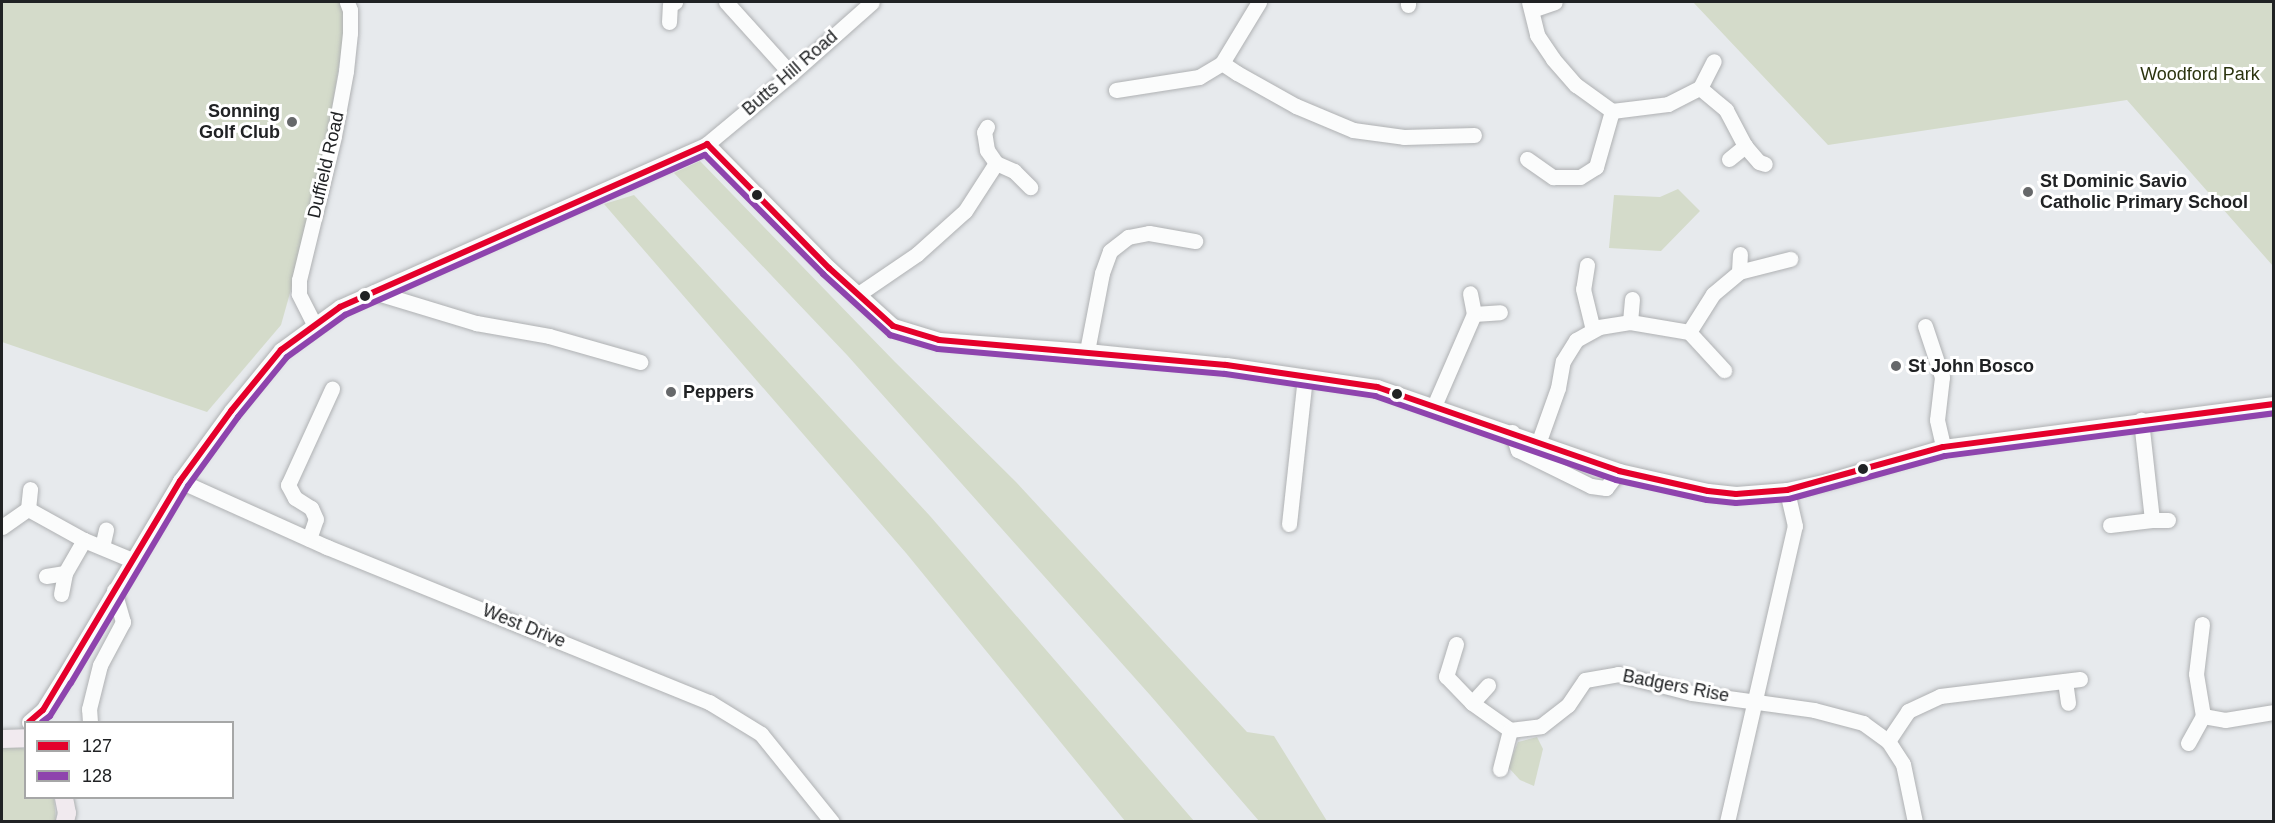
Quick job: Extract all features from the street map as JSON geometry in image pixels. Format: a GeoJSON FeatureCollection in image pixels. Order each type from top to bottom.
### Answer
{"type":"FeatureCollection","features":[{"type":"Feature","properties":{"kind":"street","name":"Duffield Road"},"geometry":{"type":"LineString","coordinates":[[314,324],[299,294],[299,280],[334,136],[346,71],[350,33],[350,10],[347,2]]}},
{"type":"Feature","properties":{"kind":"street"},"geometry":{"type":"LineString","coordinates":[[726,2],[791,74]]}},
{"type":"Feature","properties":{"kind":"street","name":"Butts Hill Road"},"geometry":{"type":"LineString","coordinates":[[43,716],[114,590],[180,481],[231,411],[281,350],[340,307],[707,144],[872,2]]}},
{"type":"Feature","properties":{"kind":"street"},"geometry":{"type":"LineString","coordinates":[[1116,90],[1142,79],[1199,77],[1222,63],[1259,2]]}},
{"type":"Feature","properties":{"kind":"street"},"geometry":{"type":"LineString","coordinates":[[1555,2],[1531,6],[1537,35],[1553,59],[1576,85],[1612,111],[1668,104],[1700,88],[1714,61]]}},
{"type":"Feature","properties":{"kind":"street"},"geometry":{"type":"LineString","coordinates":[[667,3],[669,22]]}},
{"type":"Feature","properties":{"kind":"street"},"geometry":{"type":"LineString","coordinates":[[1222,63],[1296,106],[1353,130],[1404,137],[1474,135]]}},
{"type":"Feature","properties":{"kind":"street"},"geometry":{"type":"LineString","coordinates":[[1700,88],[1726,110],[1744,146],[1759,162],[1765,164]]}},
{"type":"Feature","properties":{"kind":"street"},"geometry":{"type":"LineString","coordinates":[[1527,159],[1553,177],[1580,177],[1596,167],[1612,111]]}},
{"type":"Feature","properties":{"kind":"street"},"geometry":{"type":"LineString","coordinates":[[987,127],[984,132],[987,150],[996,163],[1014,171],[1030,187]]}},
{"type":"Feature","properties":{"kind":"street"},"geometry":{"type":"LineString","coordinates":[[707,144],[857,295],[893,326],[939,340],[1226,364],[1377,387],[1539,441],[1619,471],[1708,491],[1737,494],[1787,490],[1827,481],[1943,447],[2274,404]]}},
{"type":"Feature","properties":{"kind":"street"},"geometry":{"type":"LineString","coordinates":[[1729,159],[1744,146]]}},
{"type":"Feature","properties":{"kind":"street"},"geometry":{"type":"LineString","coordinates":[[857,295],[917,254],[964,211],[996,163]]}},
{"type":"Feature","properties":{"kind":"street"},"geometry":{"type":"LineString","coordinates":[[1087,351],[1102,273],[1110,251],[1128,237],[1149,233],[1171,243],[1195,241]]}},
{"type":"Feature","properties":{"kind":"street"},"geometry":{"type":"LineString","coordinates":[[1739,272],[1740,254]]}},
{"type":"Feature","properties":{"kind":"street"},"geometry":{"type":"LineString","coordinates":[[1689,332],[1713,294],[1739,272],[1790,259]]}},
{"type":"Feature","properties":{"kind":"street"},"geometry":{"type":"LineString","coordinates":[[1587,265],[1583,289],[1593,330]]}},
{"type":"Feature","properties":{"kind":"street"},"geometry":{"type":"LineString","coordinates":[[374,292],[476,323],[549,336],[640,362]]}},
{"type":"Feature","properties":{"kind":"street"},"geometry":{"type":"LineString","coordinates":[[1434,406],[1474,314],[1470,293]]}},
{"type":"Feature","properties":{"kind":"street"},"geometry":{"type":"LineString","coordinates":[[1630,322],[1632,298]]}},
{"type":"Feature","properties":{"kind":"street"},"geometry":{"type":"LineString","coordinates":[[1474,314],[1500,312]]}},
{"type":"Feature","properties":{"kind":"street"},"geometry":{"type":"LineString","coordinates":[[1539,441],[1558,388],[1563,361],[1576,340],[1593,330],[1630,322],[1689,332],[1724,370]]}},
{"type":"Feature","properties":{"kind":"street"},"geometry":{"type":"LineString","coordinates":[[1925,326],[1941,377],[1937,420],[1943,447]]}},
{"type":"Feature","properties":{"kind":"street"},"geometry":{"type":"LineString","coordinates":[[1289,524],[1305,376]]}},
{"type":"Feature","properties":{"kind":"street"},"geometry":{"type":"LineString","coordinates":[[309,539],[316,519],[311,508],[295,498],[288,485],[332,389]]}},
{"type":"Feature","properties":{"kind":"street"},"geometry":{"type":"LineString","coordinates":[[2141,420],[2152,520]]}},
{"type":"Feature","properties":{"kind":"street"},"geometry":{"type":"LineString","coordinates":[[1512,432],[1518,450],[1591,486],[1606,488],[1619,471]]}},
{"type":"Feature","properties":{"kind":"street","name":"West Drive"},"geometry":{"type":"LineString","coordinates":[[180,481],[309,539],[709,702],[761,734],[832,822]]}},
{"type":"Feature","properties":{"kind":"street"},"geometry":{"type":"LineString","coordinates":[[2,527],[28,509],[30,489]]}},
{"type":"Feature","properties":{"kind":"street"},"geometry":{"type":"LineString","coordinates":[[1726,822],[1795,526],[1787,490]]}},
{"type":"Feature","properties":{"kind":"street"},"geometry":{"type":"LineString","coordinates":[[28,509],[84,540],[132,560]]}},
{"type":"Feature","properties":{"kind":"street"},"geometry":{"type":"LineString","coordinates":[[2110,525],[2168,520]]}},
{"type":"Feature","properties":{"kind":"street"},"geometry":{"type":"LineString","coordinates":[[102,547],[106,530]]}},
{"type":"Feature","properties":{"kind":"street"},"geometry":{"type":"LineString","coordinates":[[61,594],[65,573],[84,540]]}},
{"type":"Feature","properties":{"kind":"street"},"geometry":{"type":"LineString","coordinates":[[46,576],[65,573]]}},
{"type":"Feature","properties":{"kind":"street"},"geometry":{"type":"LineString","coordinates":[[90,721],[89,709],[100,665],[123,622],[114,590]]}},
{"type":"Feature","properties":{"kind":"street"},"geometry":{"type":"LineString","coordinates":[[2188,743],[2203,716],[2196,674],[2202,624]]}},
{"type":"Feature","properties":{"kind":"street"},"geometry":{"type":"LineString","coordinates":[[1456,644],[1446,676],[1472,703],[1510,730],[1500,769]]}},
{"type":"Feature","properties":{"kind":"street","name":"Badgers Rise"},"geometry":{"type":"LineString","coordinates":[[1510,730],[1541,726],[1568,705],[1585,680],[1618,674],[1692,693],[1814,710],[1863,723],[1888,741]]}},
{"type":"Feature","properties":{"kind":"street"},"geometry":{"type":"LineString","coordinates":[[1916,822],[1903,764],[1888,741],[1908,711],[1940,696],[2073,680],[2068,703]]}},
{"type":"Feature","properties":{"kind":"street"},"geometry":{"type":"LineString","coordinates":[[1472,703],[1488,685]]}},
{"type":"Feature","properties":{"kind":"street"},"geometry":{"type":"LineString","coordinates":[[2203,716],[2225,720],[2274,712]]}},
{"type":"Feature","properties":{"kind":"street","name":"Butts Hill Road"},"geometry":{"type":"LineString","coordinates":[[12,738],[24,727]]}},
{"type":"Feature","properties":{"kind":"green space","name":"Sonning Golf Club"},"geometry":{"type":"Polygon","coordinates":[[[2,2],[339,2],[347,17],[318,193],[281,325],[207,412],[2,342],[2,2]]]}},
{"type":"Feature","properties":{"kind":"green space","name":"Woodford Park"},"geometry":{"type":"Polygon","coordinates":[[[1693,2],[2273,2],[2273,266],[2127,100],[1828,145],[1693,2]]]}},
{"type":"Feature","properties":{"kind":"green space"},"geometry":{"type":"Polygon","coordinates":[[[700,161],[895,362],[1016,482],[1247,732],[1274,736],[1327,821],[1259,821],[847,355],[674,173],[700,161]]]}},
{"type":"Feature","properties":{"kind":"green space"},"geometry":{"type":"Polygon","coordinates":[[[1678,189],[1700,211],[1661,251],[1609,248],[1614,195],[1660,197],[1678,189]]]}},
{"type":"Feature","properties":{"kind":"green space"},"geometry":{"type":"Polygon","coordinates":[[[634,195],[930,516],[1194,821],[1125,821],[906,553],[604,204],[634,195]]]}},
{"type":"Feature","properties":{"kind":"green space"},"geometry":{"type":"Polygon","coordinates":[[[1537,737],[1543,749],[1534,786],[1520,780],[1508,767],[1518,742],[1537,737]]]}},
{"type":"Feature","properties":{"kind":"green space"},"geometry":{"type":"Polygon","coordinates":[[[15,746],[24,749],[24,799],[54,799],[56,821],[2,822],[2,748],[15,746]]]}},
{"type":"Feature","properties":{"kind":"transit line","name":"127"},"geometry":{"type":"LineString","coordinates":[[30,721],[43,710],[180,481],[231,411],[281,350],[340,307],[707,144],[829,268],[893,326],[939,340],[1226,365],[1377,387],[1619,471],[1708,491],[1736,494],[1787,490],[1943,447],[2274,404]]}},
{"type":"Feature","properties":{"kind":"transit line","name":"128"},"geometry":{"type":"LineString","coordinates":[[43,721],[50,716],[71,683],[188,486],[238,417],[287,357],[345,315],[705,155],[823,274],[890,335],[938,349],[1225,374],[1375,396],[1616,480],[1707,500],[1736,503],[1789,499],[1945,456],[2274,413]]}},
{"type":"Feature","properties":{"kind":"place","name":"Sonning Golf Club"},"geometry":{"type":"Point","coordinates":[292,122]}},
{"type":"Feature","properties":{"kind":"place","name":"St Dominic Savio Catholic Primary School"},"geometry":{"type":"Point","coordinates":[2028,192]}},
{"type":"Feature","properties":{"kind":"place","name":"St John Bosco"},"geometry":{"type":"Point","coordinates":[1896,366]}},
{"type":"Feature","properties":{"kind":"place","name":"Peppers"},"geometry":{"type":"Point","coordinates":[671,392]}}]}
